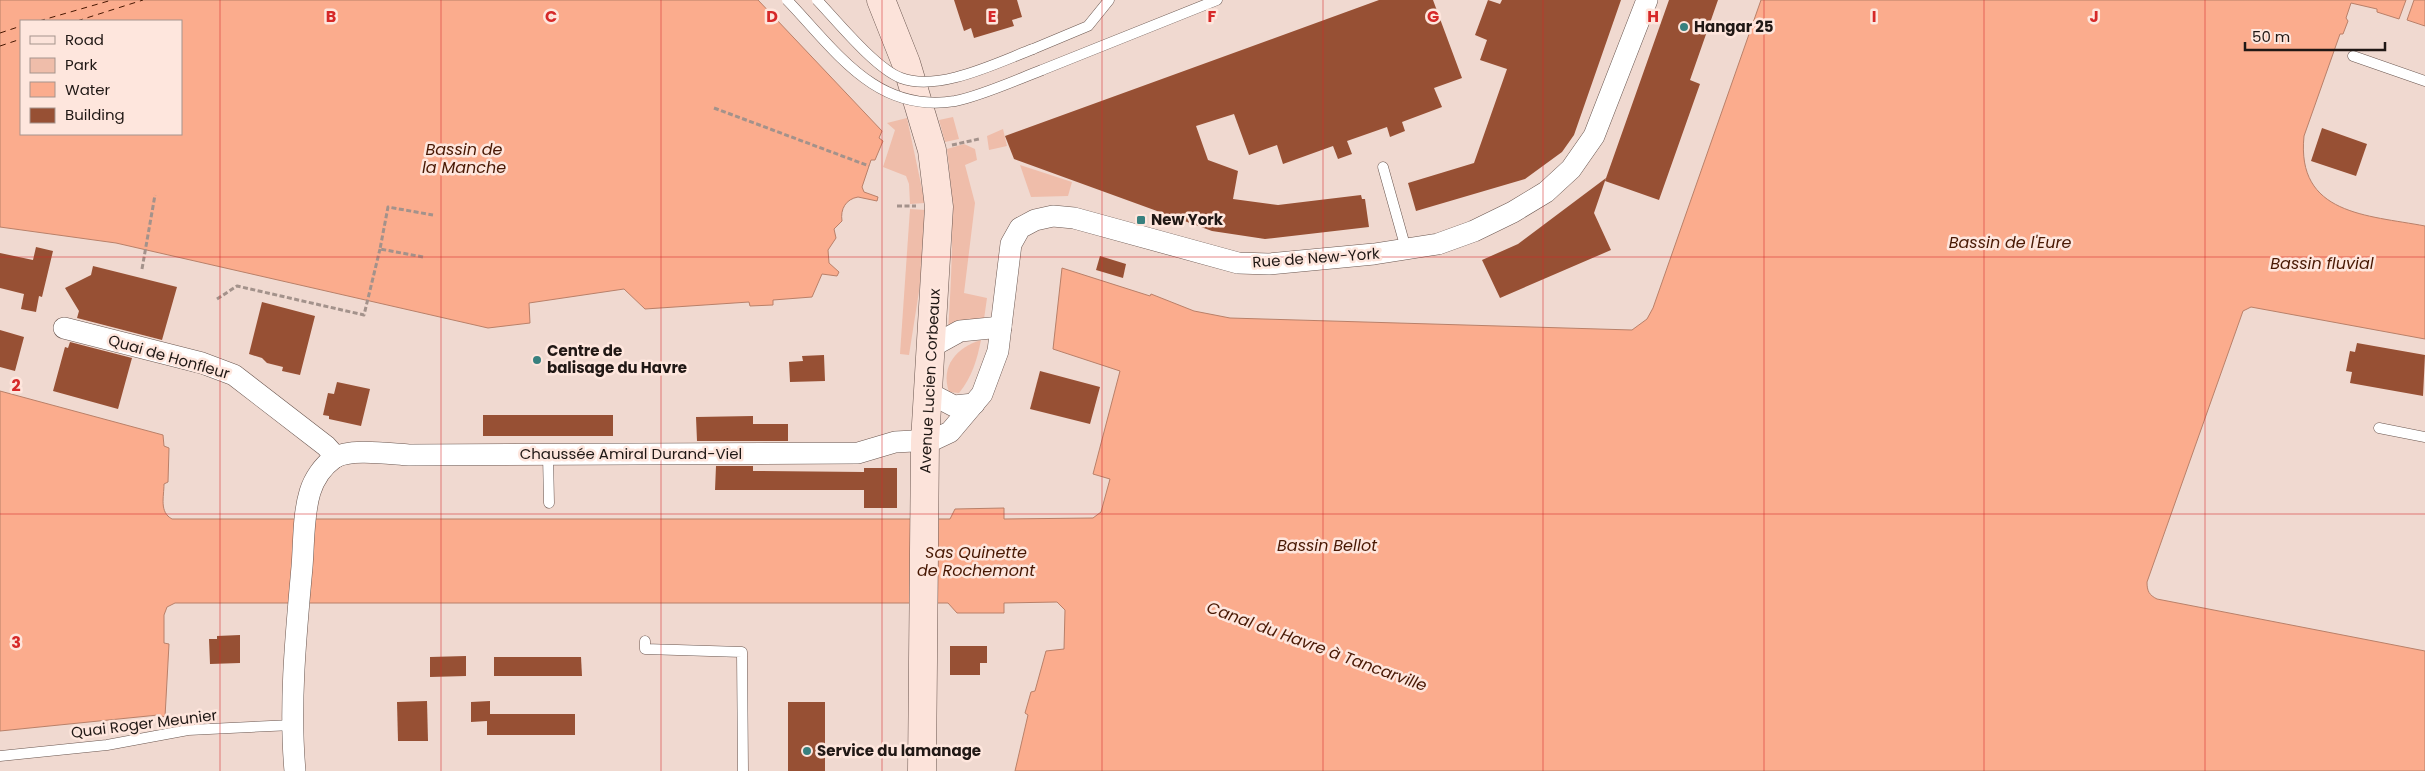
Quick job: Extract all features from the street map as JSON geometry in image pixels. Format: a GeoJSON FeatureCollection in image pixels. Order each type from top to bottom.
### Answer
{"type":"FeatureCollection","features":[{"type":"Feature","properties":{"kind":"main road","name":"Avenue Lucien Corbeaux"},"geometry":{"type":"LineString","coordinates":[[881,0],[906,63],[932,150],[939,206],[925,441],[922,771]]}},
{"type":"Feature","properties":{"kind":"street","name":"Rue de New-York"},"geometry":{"type":"LineString","coordinates":[[925,441],[933,440],[950,432],[982,394],[998,351],[1011,244],[1020,228],[1035,220],[1053,216],[1074,218],[1238,263],[1278,263],[1374,254],[1438,244],[1474,232],[1546,192],[1571,169],[1594,136],[1647,0]]}},
{"type":"Feature","properties":{"kind":"street"},"geometry":{"type":"LineString","coordinates":[[932,347],[960,331],[1001,327]]}},
{"type":"Feature","properties":{"kind":"street","name":"Quai de Honfleur"},"geometry":{"type":"LineString","coordinates":[[64,328],[202,364],[234,375],[326,446],[336,457]]}},
{"type":"Feature","properties":{"kind":"street"},"geometry":{"type":"LineString","coordinates":[[929,393],[954,406],[974,404]]}},
{"type":"Feature","properties":{"kind":"street","name":"Chaussée Amiral Durand-Viel"},"geometry":{"type":"LineString","coordinates":[[336,457],[355,453],[548,455],[858,452],[895,442],[925,441]]}},
{"type":"Feature","properties":{"kind":"street"},"geometry":{"type":"LineString","coordinates":[[295,771],[293,725],[298,612],[306,517],[310,493],[319,473],[336,457]]}},
{"type":"Feature","properties":{"kind":"lane"},"geometry":{"type":"LineString","coordinates":[[787,0],[858,74],[885,93],[904,100],[930,104],[957,100],[1042,70],[1218,0]]}},
{"type":"Feature","properties":{"kind":"lane"},"geometry":{"type":"LineString","coordinates":[[817,0],[884,67],[901,78],[923,82],[955,78],[1088,26],[1109,0]]}},
{"type":"Feature","properties":{"kind":"lane"},"geometry":{"type":"LineString","coordinates":[[2353,56],[2425,81]]}},
{"type":"Feature","properties":{"kind":"lane"},"geometry":{"type":"LineString","coordinates":[[1383,167],[1406,249]]}},
{"type":"Feature","properties":{"kind":"lane"},"geometry":{"type":"LineString","coordinates":[[2379,428],[2425,437]]}},
{"type":"Feature","properties":{"kind":"lane"},"geometry":{"type":"LineString","coordinates":[[548,455],[548,503]]}},
{"type":"Feature","properties":{"kind":"lane"},"geometry":{"type":"LineString","coordinates":[[645,641],[645,649],[742,652],[742,771]]}},
{"type":"Feature","properties":{"kind":"lane","name":"Quai Roger Meunier"},"geometry":{"type":"LineString","coordinates":[[0,756],[107,745],[188,730],[293,725]]}},
{"type":"Feature","properties":{"kind":"path"},"geometry":{"type":"LineString","coordinates":[[714,108],[869,166]]}},
{"type":"Feature","properties":{"kind":"path"},"geometry":{"type":"LineString","coordinates":[[961,142],[978,139]]}},
{"type":"Feature","properties":{"kind":"path"},"geometry":{"type":"LineString","coordinates":[[142,268],[155,195]]}},
{"type":"Feature","properties":{"kind":"path"},"geometry":{"type":"LineString","coordinates":[[217,299],[237,286],[364,315],[388,206],[433,215]]}},
{"type":"Feature","properties":{"kind":"path"},"geometry":{"type":"LineString","coordinates":[[897,206],[909,206]]}},
{"type":"Feature","properties":{"kind":"path"},"geometry":{"type":"LineString","coordinates":[[380,249],[423,257]]}},
{"type":"Feature","properties":{"kind":"green space"},"geometry":{"type":"Polygon","coordinates":[[[953,117],[959,139],[945,142],[939,120],[953,117]]]}},
{"type":"Feature","properties":{"kind":"green space"},"geometry":{"type":"Polygon","coordinates":[[[907,118],[925,203],[910,204],[909,184],[906,176],[883,167],[895,130],[887,123],[907,118]]]}},
{"type":"Feature","properties":{"kind":"green space"},"geometry":{"type":"Polygon","coordinates":[[[1003,129],[1007,146],[989,150],[987,136],[1003,129]]]}},
{"type":"Feature","properties":{"kind":"green space"},"geometry":{"type":"Polygon","coordinates":[[[964,144],[975,149],[977,160],[965,165],[975,203],[964,293],[987,298],[984,319],[948,331],[952,263],[952,217],[947,149],[964,144]]]}},
{"type":"Feature","properties":{"kind":"green space"},"geometry":{"type":"Polygon","coordinates":[[[1020,165],[1072,182],[1068,196],[1031,197],[1020,165]]]}},
{"type":"Feature","properties":{"kind":"green space"},"geometry":{"type":"Polygon","coordinates":[[[910,209],[926,210],[920,285],[909,355],[900,354],[910,209]]]}},
{"type":"Feature","properties":{"kind":"green space"},"geometry":{"type":"Polygon","coordinates":[[[981,340],[976,361],[967,381],[959,393],[949,392],[947,374],[953,359],[965,347],[981,340]]]}},
{"type":"Feature","properties":{"kind":"water","name":"Bassin de la Manche"},"geometry":{"type":"Polygon","coordinates":[[[0,0],[758,0],[882,131],[879,138],[883,141],[875,160],[871,160],[862,187],[864,192],[878,197],[877,201],[858,197],[850,200],[843,209],[842,221],[834,229],[836,238],[828,250],[829,263],[839,272],[837,276],[822,274],[812,297],[773,300],[773,305],[750,306],[749,302],[645,309],[624,289],[529,303],[530,323],[488,328],[116,243],[0,227],[0,0]]]}},
{"type":"Feature","properties":{"kind":"water"},"geometry":{"type":"Polygon","coordinates":[[[1761,0],[2406,0],[2399,19],[2377,12],[2377,9],[2351,3],[2346,18],[2348,21],[2343,34],[2340,34],[2304,136],[2305,162],[2311,182],[2323,196],[2340,206],[2359,214],[2425,226],[2425,339],[2251,307],[2243,311],[2147,582],[2147,588],[2152,596],[2157,599],[2425,651],[2425,771],[1015,771],[1028,715],[1025,713],[1031,692],[1035,691],[1046,651],[1064,649],[1065,610],[1057,602],[1004,603],[1004,613],[957,613],[948,603],[175,603],[167,607],[164,615],[164,643],[169,644],[165,717],[158,715],[0,731],[0,391],[163,435],[164,446],[169,448],[168,482],[164,484],[163,504],[165,512],[172,519],[950,519],[955,509],[1004,508],[1004,519],[1093,518],[1101,512],[1110,479],[1093,474],[1120,371],[1053,349],[1062,268],[1150,296],[1151,294],[1194,311],[1230,318],[1632,330],[1647,319],[1653,308],[1761,0]]]}},
{"type":"Feature","properties":{"kind":"water"},"geometry":{"type":"Polygon","coordinates":[[[2414,0],[2425,0],[2425,26],[2407,20],[2414,0]]]}},
{"type":"Feature","properties":{"kind":"building"},"geometry":{"type":"Polygon","coordinates":[[[954,0],[1017,0],[1022,17],[1012,20],[1014,26],[974,38],[971,28],[964,31],[954,0]]]}},
{"type":"Feature","properties":{"kind":"building"},"geometry":{"type":"Polygon","coordinates":[[[1379,0],[1433,0],[1462,78],[1434,88],[1442,107],[1402,122],[1405,131],[1390,137],[1387,127],[1347,141],[1352,154],[1338,159],[1333,146],[1283,164],[1277,145],[1249,155],[1234,114],[1196,126],[1208,160],[1238,171],[1233,199],[1278,205],[1361,195],[1362,199],[1365,199],[1369,227],[1265,239],[1212,231],[1014,159],[1005,136],[1379,0]]]}},
{"type":"Feature","properties":{"kind":"building"},"geometry":{"type":"Polygon","coordinates":[[[1488,0],[1500,4],[1502,0],[1621,0],[1574,135],[1562,152],[1525,179],[1416,211],[1408,183],[1474,163],[1507,69],[1480,60],[1487,40],[1475,35],[1488,0]]]}},
{"type":"Feature","properties":{"kind":"building"},"geometry":{"type":"Polygon","coordinates":[[[1669,0],[1718,0],[1690,80],[1700,84],[1659,200],[1605,181],[1669,0]]]}},
{"type":"Feature","properties":{"kind":"building"},"geometry":{"type":"Polygon","coordinates":[[[2322,128],[2367,144],[2356,176],[2311,161],[2322,128]]]}},
{"type":"Feature","properties":{"kind":"building"},"geometry":{"type":"Polygon","coordinates":[[[1606,178],[1594,213],[1611,250],[1500,298],[1482,260],[1518,244],[1606,178]]]}},
{"type":"Feature","properties":{"kind":"building"},"geometry":{"type":"Polygon","coordinates":[[[36,247],[53,251],[42,297],[39,296],[36,312],[21,309],[24,294],[0,288],[0,253],[33,260],[36,247]]]}},
{"type":"Feature","properties":{"kind":"building"},"geometry":{"type":"Polygon","coordinates":[[[1100,256],[1126,264],[1123,278],[1096,270],[1100,256]]]}},
{"type":"Feature","properties":{"kind":"building"},"geometry":{"type":"Polygon","coordinates":[[[93,266],[177,287],[162,340],[77,318],[79,311],[65,288],[91,275],[93,266]]]}},
{"type":"Feature","properties":{"kind":"building"},"geometry":{"type":"Polygon","coordinates":[[[262,302],[315,316],[300,375],[282,371],[283,367],[267,363],[262,358],[249,354],[262,302]]]}},
{"type":"Feature","properties":{"kind":"building"},"geometry":{"type":"Polygon","coordinates":[[[0,330],[24,337],[15,371],[0,367],[0,330]]]}},
{"type":"Feature","properties":{"kind":"building"},"geometry":{"type":"Polygon","coordinates":[[[70,342],[132,358],[118,409],[53,391],[65,347],[68,348],[70,342]]]}},
{"type":"Feature","properties":{"kind":"building"},"geometry":{"type":"Polygon","coordinates":[[[2357,343],[2425,355],[2423,396],[2350,383],[2352,372],[2346,371],[2350,351],[2355,352],[2357,343]]]}},
{"type":"Feature","properties":{"kind":"building"},"geometry":{"type":"Polygon","coordinates":[[[824,355],[825,381],[790,382],[789,362],[803,361],[802,356],[824,355]]]}},
{"type":"Feature","properties":{"kind":"building"},"geometry":{"type":"Polygon","coordinates":[[[1040,371],[1100,387],[1090,424],[1030,409],[1040,371]]]}},
{"type":"Feature","properties":{"kind":"building"},"geometry":{"type":"Polygon","coordinates":[[[337,382],[370,389],[361,426],[329,419],[329,416],[323,415],[328,393],[334,394],[337,382]]]}},
{"type":"Feature","properties":{"kind":"building"},"geometry":{"type":"Polygon","coordinates":[[[483,415],[613,415],[613,436],[483,436],[483,415]]]}},
{"type":"Feature","properties":{"kind":"building"},"geometry":{"type":"Polygon","coordinates":[[[753,416],[753,424],[788,424],[788,441],[697,441],[696,417],[753,416]]]}},
{"type":"Feature","properties":{"kind":"building"},"geometry":{"type":"Polygon","coordinates":[[[716,466],[753,466],[753,471],[864,472],[864,468],[897,468],[897,508],[864,508],[864,490],[715,490],[716,466]]]}},
{"type":"Feature","properties":{"kind":"building"},"geometry":{"type":"Polygon","coordinates":[[[240,635],[240,663],[210,664],[209,639],[217,639],[217,636],[240,635]]]}},
{"type":"Feature","properties":{"kind":"building"},"geometry":{"type":"Polygon","coordinates":[[[950,646],[987,646],[987,663],[980,663],[980,675],[950,675],[950,646]]]}},
{"type":"Feature","properties":{"kind":"building"},"geometry":{"type":"Polygon","coordinates":[[[466,656],[466,676],[430,677],[430,657],[466,656]]]}},
{"type":"Feature","properties":{"kind":"building"},"geometry":{"type":"Polygon","coordinates":[[[494,657],[581,657],[582,676],[494,676],[494,657]]]}},
{"type":"Feature","properties":{"kind":"building"},"geometry":{"type":"Polygon","coordinates":[[[427,701],[428,741],[398,741],[397,702],[427,701]]]}},
{"type":"Feature","properties":{"kind":"building"},"geometry":{"type":"Polygon","coordinates":[[[490,701],[490,714],[575,714],[575,735],[487,735],[487,721],[471,722],[471,702],[490,701]]]}},
{"type":"Feature","properties":{"kind":"building","name":"Service du lamanage"},"geometry":{"type":"Polygon","coordinates":[[[788,702],[825,702],[825,771],[788,771],[788,702]]]}},
{"type":"Feature","properties":{"kind":"ferry route"},"geometry":{"type":"LineString","coordinates":[[42,20],[112,0]]}},
{"type":"Feature","properties":{"kind":"ferry route"},"geometry":{"type":"LineString","coordinates":[[80,20],[143,0]]}},
{"type":"Feature","properties":{"kind":"ferry route"},"geometry":{"type":"LineString","coordinates":[[0,33],[20,26]]}},
{"type":"Feature","properties":{"kind":"ferry route"},"geometry":{"type":"LineString","coordinates":[[0,46],[20,39]]}},
{"type":"Feature","properties":{"kind":"place","name":"Hangar 25"},"geometry":{"type":"Point","coordinates":[1684,27]}},
{"type":"Feature","properties":{"kind":"place","name":"New York"},"geometry":{"type":"Point","coordinates":[1141,220]}},
{"type":"Feature","properties":{"kind":"place","name":"Centre de balisage du Havre"},"geometry":{"type":"Point","coordinates":[537,360]}},
{"type":"Feature","properties":{"kind":"place","name":"Service du lamanage"},"geometry":{"type":"Point","coordinates":[807,751]}},
{"type":"Feature","properties":{"kind":"water label","name":"Bassin de l'Eure"},"geometry":{"type":"Point","coordinates":[2010,242]}},
{"type":"Feature","properties":{"kind":"water label","name":"Bassin fluvial"},"geometry":{"type":"Point","coordinates":[2322,263]}},
{"type":"Feature","properties":{"kind":"water label","name":"Bassin Bellot"},"geometry":{"type":"Point","coordinates":[1327,545]}},
{"type":"Feature","properties":{"kind":"water label","name":"Sas Quinette de Rochemont"},"geometry":{"type":"Point","coordinates":[976,561]}},
{"type":"Feature","properties":{"kind":"water label","name":"Canal du Havre à Tancarville"},"geometry":{"type":"Point","coordinates":[1317,646]}}]}
